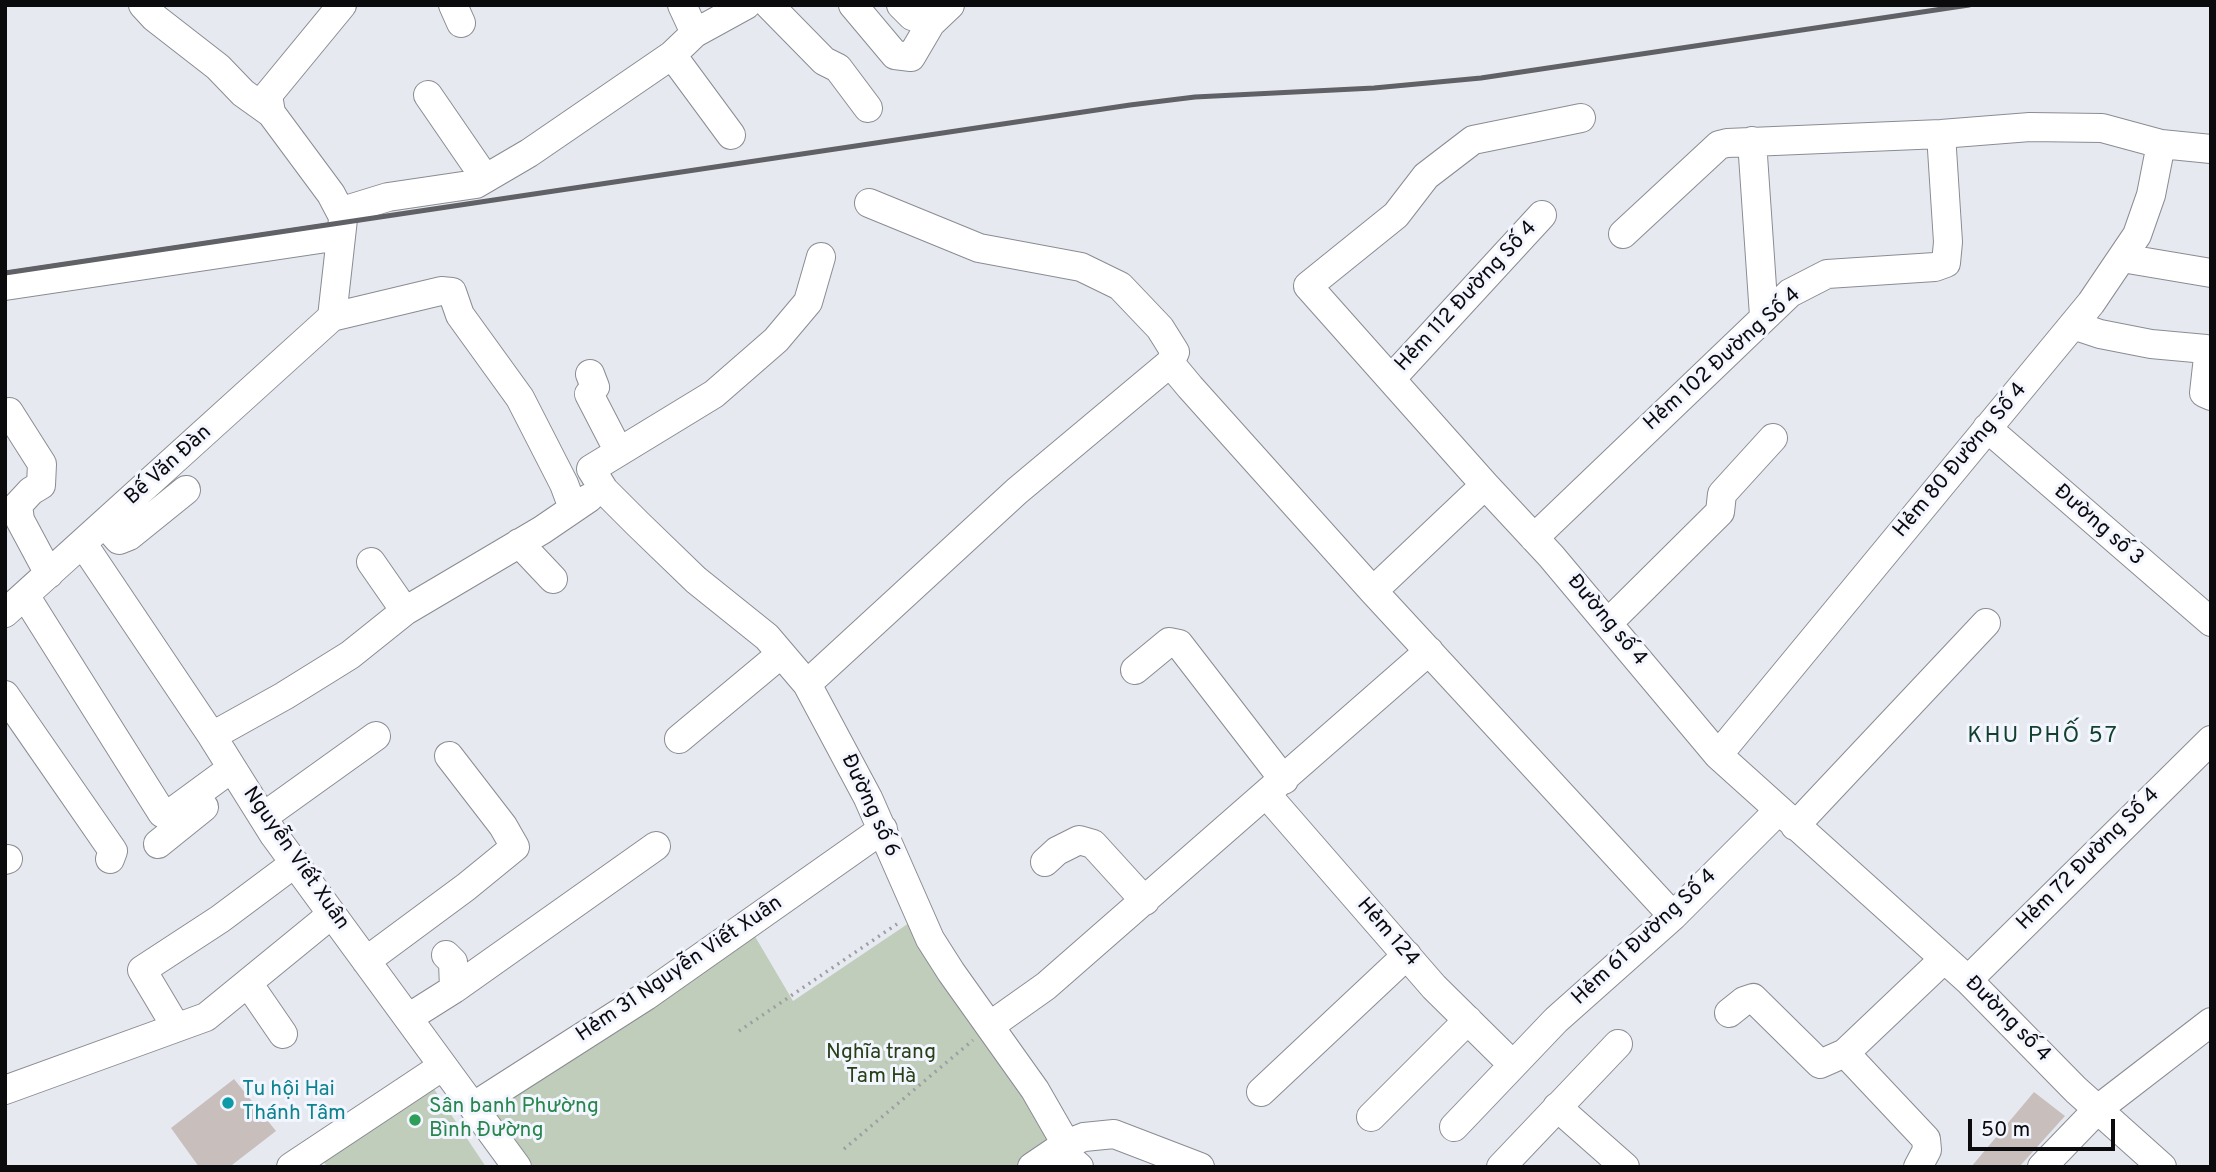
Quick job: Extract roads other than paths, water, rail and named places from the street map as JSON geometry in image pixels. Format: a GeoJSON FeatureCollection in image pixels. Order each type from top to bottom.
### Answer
{"type":"FeatureCollection","features":[{"type":"Feature","properties":{"kind":"street"},"geometry":{"type":"LineString","coordinates":[[142,5],[218,67],[243,93],[271,113]]}},
{"type":"Feature","properties":{"kind":"street"},"geometry":{"type":"LineString","coordinates":[[341,230],[271,113],[268,95],[342,5]]}},
{"type":"Feature","properties":{"kind":"street"},"geometry":{"type":"LineString","coordinates":[[682,5],[695,33]]}},
{"type":"Feature","properties":{"kind":"street"},"geometry":{"type":"LineString","coordinates":[[573,508],[564,484],[520,398],[460,315],[452,292],[441,291],[333,313],[341,230],[349,209],[388,197],[476,184],[529,153],[672,55],[695,33],[746,5]]}},
{"type":"Feature","properties":{"kind":"street"},"geometry":{"type":"LineString","coordinates":[[769,5],[824,61],[838,68],[868,108]]}},
{"type":"Feature","properties":{"kind":"street"},"geometry":{"type":"LineString","coordinates":[[853,5],[895,55],[911,57],[941,14]]}},
{"type":"Feature","properties":{"kind":"street"},"geometry":{"type":"LineString","coordinates":[[901,5],[912,16],[941,14]]}},
{"type":"Feature","properties":{"kind":"street"},"geometry":{"type":"LineString","coordinates":[[672,55],[731,135]]}},
{"type":"Feature","properties":{"kind":"street"},"geometry":{"type":"LineString","coordinates":[[428,95],[485,178]]}},
{"type":"Feature","properties":{"kind":"street","name":"Đường số 4"},"geometry":{"type":"LineString","coordinates":[[1581,118],[1473,140],[1426,176],[1396,215],[1308,286],[1534,538],[1718,755],[1968,980],[2076,1090],[2162,1167]]}},
{"type":"Feature","properties":{"kind":"street"},"geometry":{"type":"LineString","coordinates":[[1623,234],[1719,145],[2030,127],[2102,128],[2161,144],[2211,149]]}},
{"type":"Feature","properties":{"kind":"street","name":"Hẻm 102 Đường Số 4"},"geometry":{"type":"LineString","coordinates":[[1534,538],[1790,293],[1827,274],[1935,267],[1947,263],[1941,134]]}},
{"type":"Feature","properties":{"kind":"street"},"geometry":{"type":"LineString","coordinates":[[1752,142],[1764,316]]}},
{"type":"Feature","properties":{"kind":"street","name":"Hẻm 80 Đường Số 4"},"geometry":{"type":"LineString","coordinates":[[1718,755],[2073,325],[2122,258],[2137,235],[2151,195],[2161,144]]}},
{"type":"Feature","properties":{"kind":"street"},"geometry":{"type":"LineString","coordinates":[[807,684],[1017,491],[1170,363],[1175,352],[1160,328],[1120,286],[1081,267],[978,248],[869,203]]}},
{"type":"Feature","properties":{"kind":"street","name":"Hẻm 112 Đường Số 4"},"geometry":{"type":"LineString","coordinates":[[1391,379],[1542,215]]}},
{"type":"Feature","properties":{"kind":"street"},"geometry":{"type":"LineString","coordinates":[[5,286],[341,230]]}},
{"type":"Feature","properties":{"kind":"street"},"geometry":{"type":"LineString","coordinates":[[212,736],[350,655],[405,611],[604,490],[591,469],[714,394],[776,340],[808,302],[821,257]]}},
{"type":"Feature","properties":{"kind":"street"},"geometry":{"type":"LineString","coordinates":[[2122,258],[2211,273]]}},
{"type":"Feature","properties":{"kind":"street","name":"Bế Văn Đàn"},"geometry":{"type":"LineString","coordinates":[[12,606],[105,524],[333,313]]}},
{"type":"Feature","properties":{"kind":"street"},"geometry":{"type":"LineString","coordinates":[[2073,325],[2100,334],[2151,344],[2206,349],[2208,357],[2204,393],[2211,396]]}},
{"type":"Feature","properties":{"kind":"street"},"geometry":{"type":"LineString","coordinates":[[1170,363],[1373,592],[1673,916]]}},
{"type":"Feature","properties":{"kind":"street"},"geometry":{"type":"LineString","coordinates":[[590,374],[595,387],[589,394],[619,452]]}},
{"type":"Feature","properties":{"kind":"street"},"geometry":{"type":"LineString","coordinates":[[9,412],[42,464],[41,485],[18,505],[20,520],[49,574]]}},
{"type":"Feature","properties":{"kind":"street","name":"Đường số 3"},"geometry":{"type":"LineString","coordinates":[[1987,428],[2211,622]]}},
{"type":"Feature","properties":{"kind":"street"},"geometry":{"type":"LineString","coordinates":[[1608,623],[1720,512],[1722,494],[1773,438]]}},
{"type":"Feature","properties":{"kind":"street"},"geometry":{"type":"LineString","coordinates":[[1373,592],[1485,485]]}},
{"type":"Feature","properties":{"kind":"street","name":"Đường số 6"},"geometry":{"type":"LineString","coordinates":[[604,490],[696,580],[767,637],[807,684],[883,830],[930,939],[1035,1090],[1072,1155]]}},
{"type":"Feature","properties":{"kind":"street"},"geometry":{"type":"LineString","coordinates":[[105,524],[119,540],[129,536],[186,491]]}},
{"type":"Feature","properties":{"kind":"street"},"geometry":{"type":"LineString","coordinates":[[519,543],[553,579]]}},
{"type":"Feature","properties":{"kind":"street","name":"Nguyễn Viết Xuân"},"geometry":{"type":"LineString","coordinates":[[83,544],[295,863],[517,1167]]}},
{"type":"Feature","properties":{"kind":"street"},"geometry":{"type":"LineString","coordinates":[[371,562],[405,611]]}},
{"type":"Feature","properties":{"kind":"street"},"geometry":{"type":"LineString","coordinates":[[12,606],[162,813],[172,812],[236,774]]}},
{"type":"Feature","properties":{"kind":"street","name":"Hẻm 61 Đường Số 4"},"geometry":{"type":"LineString","coordinates":[[1454,1127],[1556,1020],[1786,818],[1986,623]]}},
{"type":"Feature","properties":{"kind":"street","name":"Hẻm 124"},"geometry":{"type":"LineString","coordinates":[[1135,670],[1169,642],[1179,644],[1275,788],[1406,955],[1513,1065]]}},
{"type":"Feature","properties":{"kind":"street"},"geometry":{"type":"LineString","coordinates":[[990,1026],[1046,986],[1429,652]]}},
{"type":"Feature","properties":{"kind":"street"},"geometry":{"type":"LineString","coordinates":[[679,738],[781,654]]}},
{"type":"Feature","properties":{"kind":"street"},"geometry":{"type":"LineString","coordinates":[[5,695],[113,851],[110,859]]}},
{"type":"Feature","properties":{"kind":"street"},"geometry":{"type":"LineString","coordinates":[[263,817],[376,736]]}},
{"type":"Feature","properties":{"kind":"street","name":"Hẻm 72 Đường Số 4"},"geometry":{"type":"LineString","coordinates":[[1968,980],[2211,740]]}},
{"type":"Feature","properties":{"kind":"street"},"geometry":{"type":"LineString","coordinates":[[366,961],[515,847],[503,826],[449,756]]}},
{"type":"Feature","properties":{"kind":"street"},"geometry":{"type":"LineString","coordinates":[[158,844],[236,774]]}},
{"type":"Feature","properties":{"kind":"street","name":"Hẻm 31 Nguyễn Viết Xuân"},"geometry":{"type":"LineString","coordinates":[[474,1107],[646,996],[883,830]]}},
{"type":"Feature","properties":{"kind":"street"},"geometry":{"type":"LineString","coordinates":[[1045,862],[1058,851],[1079,840],[1093,844],[1145,901]]}},
{"type":"Feature","properties":{"kind":"street"},"geometry":{"type":"LineString","coordinates":[[408,1018],[454,989],[656,846]]}},
{"type":"Feature","properties":{"kind":"street"},"geometry":{"type":"LineString","coordinates":[[176,1027],[142,970],[220,919],[295,863]]}},
{"type":"Feature","properties":{"kind":"street"},"geometry":{"type":"LineString","coordinates":[[5,1090],[206,1017],[332,914]]}},
{"type":"Feature","properties":{"kind":"street"},"geometry":{"type":"LineString","coordinates":[[446,955],[453,962],[454,989]]}},
{"type":"Feature","properties":{"kind":"street"},"geometry":{"type":"LineString","coordinates":[[1261,1092],[1406,955]]}},
{"type":"Feature","properties":{"kind":"street"},"geometry":{"type":"LineString","coordinates":[[1729,1013],[1744,1001],[1753,998],[1820,1064],[1845,1053],[1944,959]]}},
{"type":"Feature","properties":{"kind":"street"},"geometry":{"type":"LineString","coordinates":[[248,983],[283,1034]]}},
{"type":"Feature","properties":{"kind":"street"},"geometry":{"type":"LineString","coordinates":[[1371,1117],[1468,1020]]}},
{"type":"Feature","properties":{"kind":"street"},"geometry":{"type":"LineString","coordinates":[[2042,1167],[2098,1109],[2211,1022]]}},
{"type":"Feature","properties":{"kind":"street"},"geometry":{"type":"LineString","coordinates":[[1501,1167],[1618,1044]]}},
{"type":"Feature","properties":{"kind":"street"},"geometry":{"type":"LineString","coordinates":[[1845,1053],[1926,1139],[1927,1150],[1918,1167]]}},
{"type":"Feature","properties":{"kind":"street"},"geometry":{"type":"LineString","coordinates":[[291,1167],[447,1071]]}},
{"type":"Feature","properties":{"kind":"street"},"geometry":{"type":"LineString","coordinates":[[317,1167],[447,1071]]}},
{"type":"Feature","properties":{"kind":"street"},"geometry":{"type":"LineString","coordinates":[[1557,1107],[1625,1167]]}},
{"type":"Feature","properties":{"kind":"street"},"geometry":{"type":"LineString","coordinates":[[1032,1167],[1072,1155],[1084,1137],[1114,1134],[1200,1167]]}},
{"type":"Feature","properties":{"kind":"railway"},"geometry":{"type":"LineString","coordinates":[[5,273],[1130,105],[1195,97],[1374,88],[1481,78],[1969,5]]}},
{"type":"Feature","properties":{"kind":"place","name":"Tu hội Hai Thánh Tâm"},"geometry":{"type":"Point","coordinates":[228,1103]}},
{"type":"Feature","properties":{"kind":"place","name":"Sân banh Phường Bình Đường"},"geometry":{"type":"Point","coordinates":[415,1120]}},
{"type":"Feature","properties":{"kind":"district","name":"KHU PHỐ 57"},"geometry":{"type":"Point","coordinates":[2043,737]}},
{"type":"Feature","properties":{"kind":"park label","name":"Nghĩa trang Tam Hà"},"geometry":{"type":"Point","coordinates":[881,1066]}}]}
